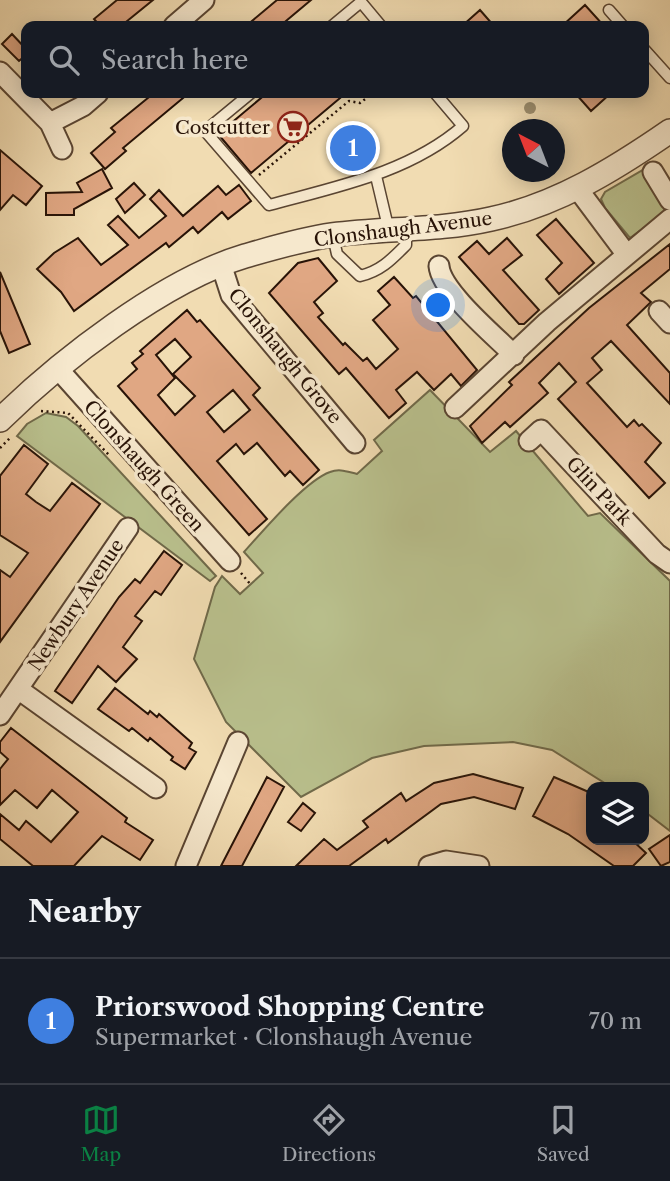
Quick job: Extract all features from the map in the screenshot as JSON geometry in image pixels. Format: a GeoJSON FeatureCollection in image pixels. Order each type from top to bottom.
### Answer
{"type":"FeatureCollection","features":[{"type":"Feature","properties":{"kind":"street"},"geometry":{"type":"LineString","coordinates":[[180,21],[204,0]]}},
{"type":"Feature","properties":{"kind":"street"},"geometry":{"type":"LineString","coordinates":[[0,72],[21,93]]}},
{"type":"Feature","properties":{"kind":"street"},"geometry":{"type":"LineString","coordinates":[[25,98],[50,123],[62,149]]}},
{"type":"Feature","properties":{"kind":"street"},"geometry":{"type":"LineString","coordinates":[[50,123],[83,106],[92,98]]}},
{"type":"Feature","properties":{"kind":"street","name":"Clonshaugh Avenue"},"geometry":{"type":"LineString","coordinates":[[4,422],[59,370],[123,319],[160,295],[221,264],[332,235],[397,231],[491,219],[561,197],[633,157],[670,131]]}},
{"type":"Feature","properties":{"kind":"street"},"geometry":{"type":"LineString","coordinates":[[653,172],[670,200]]}},
{"type":"Feature","properties":{"kind":"street"},"geometry":{"type":"LineString","coordinates":[[577,188],[627,255]]}},
{"type":"Feature","properties":{"kind":"street"},"geometry":{"type":"LineString","coordinates":[[455,408],[547,323],[670,219]]}},
{"type":"Feature","properties":{"kind":"street","name":"Clonshaugh Grove"},"geometry":{"type":"LineString","coordinates":[[221,264],[231,295],[355,443]]}},
{"type":"Feature","properties":{"kind":"street"},"geometry":{"type":"LineString","coordinates":[[439,266],[439,276],[449,289],[514,355]]}},
{"type":"Feature","properties":{"kind":"street","name":"Clonshaugh Green"},"geometry":{"type":"LineString","coordinates":[[59,370],[230,561]]}},
{"type":"Feature","properties":{"kind":"street","name":"Glin Park"},"geometry":{"type":"LineString","coordinates":[[529,441],[541,430],[657,554],[670,563]]}},
{"type":"Feature","properties":{"kind":"street","name":"Newbury Avenue"},"geometry":{"type":"LineString","coordinates":[[0,715],[128,528]]}},
{"type":"Feature","properties":{"kind":"street"},"geometry":{"type":"LineString","coordinates":[[18,690],[156,788]]}},
{"type":"Feature","properties":{"kind":"street"},"geometry":{"type":"LineString","coordinates":[[186,866],[238,742]]}},
{"type":"Feature","properties":{"kind":"street"},"geometry":{"type":"LineString","coordinates":[[429,866],[446,861],[479,866]]}},
{"type":"Feature","properties":{"kind":"lane"},"geometry":{"type":"LineString","coordinates":[[338,21],[361,2],[377,21]]}},
{"type":"Feature","properties":{"kind":"lane"},"geometry":{"type":"LineString","coordinates":[[609,10],[619,21]]}},
{"type":"Feature","properties":{"kind":"lane"},"geometry":{"type":"LineString","coordinates":[[649,55],[670,78]]}},
{"type":"Feature","properties":{"kind":"lane"},"geometry":{"type":"LineString","coordinates":[[245,98],[205,131],[269,205],[376,176],[451,136],[463,126],[439,98]]}},
{"type":"Feature","properties":{"kind":"lane"},"geometry":{"type":"LineString","coordinates":[[332,235],[337,254],[360,276],[375,273],[406,244],[397,231],[376,176]]}},
{"type":"Feature","properties":{"kind":"path"},"geometry":{"type":"LineString","coordinates":[[250,183],[349,101],[360,103],[366,98]]}},
{"type":"Feature","properties":{"kind":"path"},"geometry":{"type":"LineString","coordinates":[[39,411],[68,413],[114,460]]}},
{"type":"Feature","properties":{"kind":"path"},"geometry":{"type":"LineString","coordinates":[[0,448],[4,422]]}},
{"type":"Feature","properties":{"kind":"path"},"geometry":{"type":"LineString","coordinates":[[230,561],[251,585]]}},
{"type":"Feature","properties":{"kind":"green space"},"geometry":{"type":"Polygon","coordinates":[[[648,167],[665,198],[664,213],[630,238],[605,208],[601,199],[605,192],[648,167]]]}},
{"type":"Feature","properties":{"kind":"green space"},"geometry":{"type":"Polygon","coordinates":[[[430,390],[490,452],[516,431],[588,516],[600,513],[670,581],[670,831],[649,815],[649,782],[603,782],[552,750],[513,742],[424,746],[372,758],[301,797],[226,722],[194,659],[215,587],[222,576],[240,594],[263,573],[244,552],[297,496],[320,477],[337,470],[357,474],[382,451],[374,440],[430,390]]]}},
{"type":"Feature","properties":{"kind":"green space"},"geometry":{"type":"Polygon","coordinates":[[[46,413],[66,417],[78,426],[216,576],[210,581],[17,436],[27,424],[46,413]]]}},
{"type":"Feature","properties":{"kind":"building"},"geometry":{"type":"Polygon","coordinates":[[[117,0],[153,0],[127,21],[94,19],[117,0]]]}},
{"type":"Feature","properties":{"kind":"building"},"geometry":{"type":"Polygon","coordinates":[[[277,0],[311,0],[286,21],[252,21],[277,0]]]}},
{"type":"Feature","properties":{"kind":"building"},"geometry":{"type":"Polygon","coordinates":[[[585,5],[599,21],[567,21],[585,5]]]}},
{"type":"Feature","properties":{"kind":"building"},"geometry":{"type":"Polygon","coordinates":[[[480,10],[490,21],[468,21],[480,10]]]}},
{"type":"Feature","properties":{"kind":"building"},"geometry":{"type":"Polygon","coordinates":[[[12,34],[21,44],[21,59],[19,61],[2,44],[12,34]]]}},
{"type":"Feature","properties":{"kind":"building"},"geometry":{"type":"Polygon","coordinates":[[[148,98],[183,98],[123,148],[126,151],[105,169],[91,153],[115,132],[111,128],[148,98]]]}},
{"type":"Feature","properties":{"kind":"building"},"geometry":{"type":"Polygon","coordinates":[[[261,98],[340,98],[251,173],[218,134],[261,98]]]}},
{"type":"Feature","properties":{"kind":"building"},"geometry":{"type":"Polygon","coordinates":[[[579,98],[605,98],[591,111],[579,98]]]}},
{"type":"Feature","properties":{"kind":"building"},"geometry":{"type":"Polygon","coordinates":[[[0,150],[42,186],[26,205],[13,195],[0,210],[0,150]]]}},
{"type":"Feature","properties":{"kind":"building"},"geometry":{"type":"Polygon","coordinates":[[[102,169],[112,188],[74,209],[74,215],[46,215],[46,193],[82,192],[77,183],[102,169]]]}},
{"type":"Feature","properties":{"kind":"building"},"geometry":{"type":"Polygon","coordinates":[[[134,183],[145,195],[125,213],[116,199],[134,183]]]}},
{"type":"Feature","properties":{"kind":"building"},"geometry":{"type":"Polygon","coordinates":[[[239,185],[251,201],[228,219],[222,212],[198,233],[193,227],[169,247],[166,243],[74,311],[61,292],[37,269],[54,253],[78,238],[101,265],[128,245],[108,225],[118,216],[139,238],[166,216],[150,199],[159,190],[183,216],[218,186],[226,195],[239,185]]]}},
{"type":"Feature","properties":{"kind":"building"},"geometry":{"type":"Polygon","coordinates":[[[556,219],[594,263],[559,294],[546,279],[562,263],[537,235],[556,219]]]}},
{"type":"Feature","properties":{"kind":"building"},"geometry":{"type":"Polygon","coordinates":[[[507,238],[522,255],[503,270],[539,310],[524,324],[519,324],[459,257],[477,241],[489,254],[507,238]]]}},
{"type":"Feature","properties":{"kind":"building"},"geometry":{"type":"Polygon","coordinates":[[[670,244],[670,269],[641,293],[651,302],[627,325],[670,373],[670,404],[611,341],[592,358],[602,370],[587,383],[627,427],[634,420],[639,426],[642,424],[661,443],[645,462],[665,483],[649,498],[558,399],[576,382],[559,363],[539,383],[548,393],[510,427],[505,422],[482,443],[470,426],[512,385],[509,382],[589,308],[670,244]]]}},
{"type":"Feature","properties":{"kind":"building"},"geometry":{"type":"Polygon","coordinates":[[[318,258],[337,281],[314,302],[323,313],[318,317],[343,345],[345,343],[363,361],[367,358],[376,369],[398,349],[373,320],[390,305],[378,291],[394,277],[413,298],[416,296],[477,370],[461,386],[451,374],[434,390],[417,372],[396,390],[406,403],[389,418],[346,368],[339,374],[269,293],[298,263],[318,258]]]}},
{"type":"Feature","properties":{"kind":"building"},"geometry":{"type":"Polygon","coordinates":[[[0,272],[30,344],[9,353],[0,331],[0,272]]]}},
{"type":"Feature","properties":{"kind":"building"},"geometry":{"type":"Polygon","coordinates":[[[187,310],[197,322],[200,320],[260,388],[253,395],[319,470],[303,485],[290,471],[285,476],[257,443],[244,454],[236,444],[217,461],[267,519],[249,535],[118,386],[137,369],[132,363],[143,354],[140,351],[187,310]],[[175,339],[156,355],[175,378],[158,395],[175,415],[195,396],[173,374],[191,357],[175,339]],[[233,390],[207,412],[224,432],[250,410],[233,390]]]}},
{"type":"Feature","properties":{"kind":"building"},"geometry":{"type":"Polygon","coordinates":[[[24,445],[48,464],[26,494],[36,502],[50,511],[72,483],[100,504],[0,642],[0,570],[10,577],[28,553],[0,535],[0,476],[24,445]]]}},
{"type":"Feature","properties":{"kind":"building"},"geometry":{"type":"Polygon","coordinates":[[[164,551],[182,565],[161,595],[155,591],[135,616],[142,621],[123,647],[137,659],[116,682],[98,666],[72,703],[55,691],[119,597],[135,579],[140,583],[164,551]]]}},
{"type":"Feature","properties":{"kind":"building"},"geometry":{"type":"Polygon","coordinates":[[[115,688],[148,714],[150,711],[157,717],[159,714],[192,743],[189,748],[196,752],[185,769],[171,760],[173,757],[150,738],[148,741],[132,728],[129,731],[98,709],[115,688]]]}},
{"type":"Feature","properties":{"kind":"building"},"geometry":{"type":"Polygon","coordinates":[[[11,728],[127,818],[125,822],[153,840],[140,860],[102,836],[74,866],[33,866],[0,839],[0,814],[19,830],[26,821],[51,842],[78,812],[52,790],[37,808],[15,790],[0,805],[0,769],[8,759],[0,752],[0,742],[11,728]]]}},
{"type":"Feature","properties":{"kind":"building"},"geometry":{"type":"Polygon","coordinates":[[[473,774],[523,788],[515,809],[474,797],[441,804],[388,843],[386,839],[349,866],[296,866],[324,839],[337,850],[368,827],[363,821],[401,793],[406,801],[434,783],[473,774]]]}},
{"type":"Feature","properties":{"kind":"building"},"geometry":{"type":"Polygon","coordinates":[[[267,777],[284,787],[242,866],[221,866],[267,777]]]}},
{"type":"Feature","properties":{"kind":"building"},"geometry":{"type":"Polygon","coordinates":[[[554,777],[586,791],[586,845],[637,845],[646,853],[633,866],[614,866],[568,834],[533,816],[554,777]]]}},
{"type":"Feature","properties":{"kind":"building"},"geometry":{"type":"Polygon","coordinates":[[[303,803],[315,813],[301,831],[288,822],[303,803]]]}},
{"type":"Feature","properties":{"kind":"building"},"geometry":{"type":"Polygon","coordinates":[[[670,835],[670,862],[661,866],[649,849],[670,835]]]}},
{"type":"Feature","properties":{"kind":"place","name":"Costcutter"},"geometry":{"type":"Point","coordinates":[293,127]}},
{"type":"Feature","properties":{"kind":"place","name":"Priorswood Shopping Centre"},"geometry":{"type":"Point","coordinates":[353,148]}}]}
